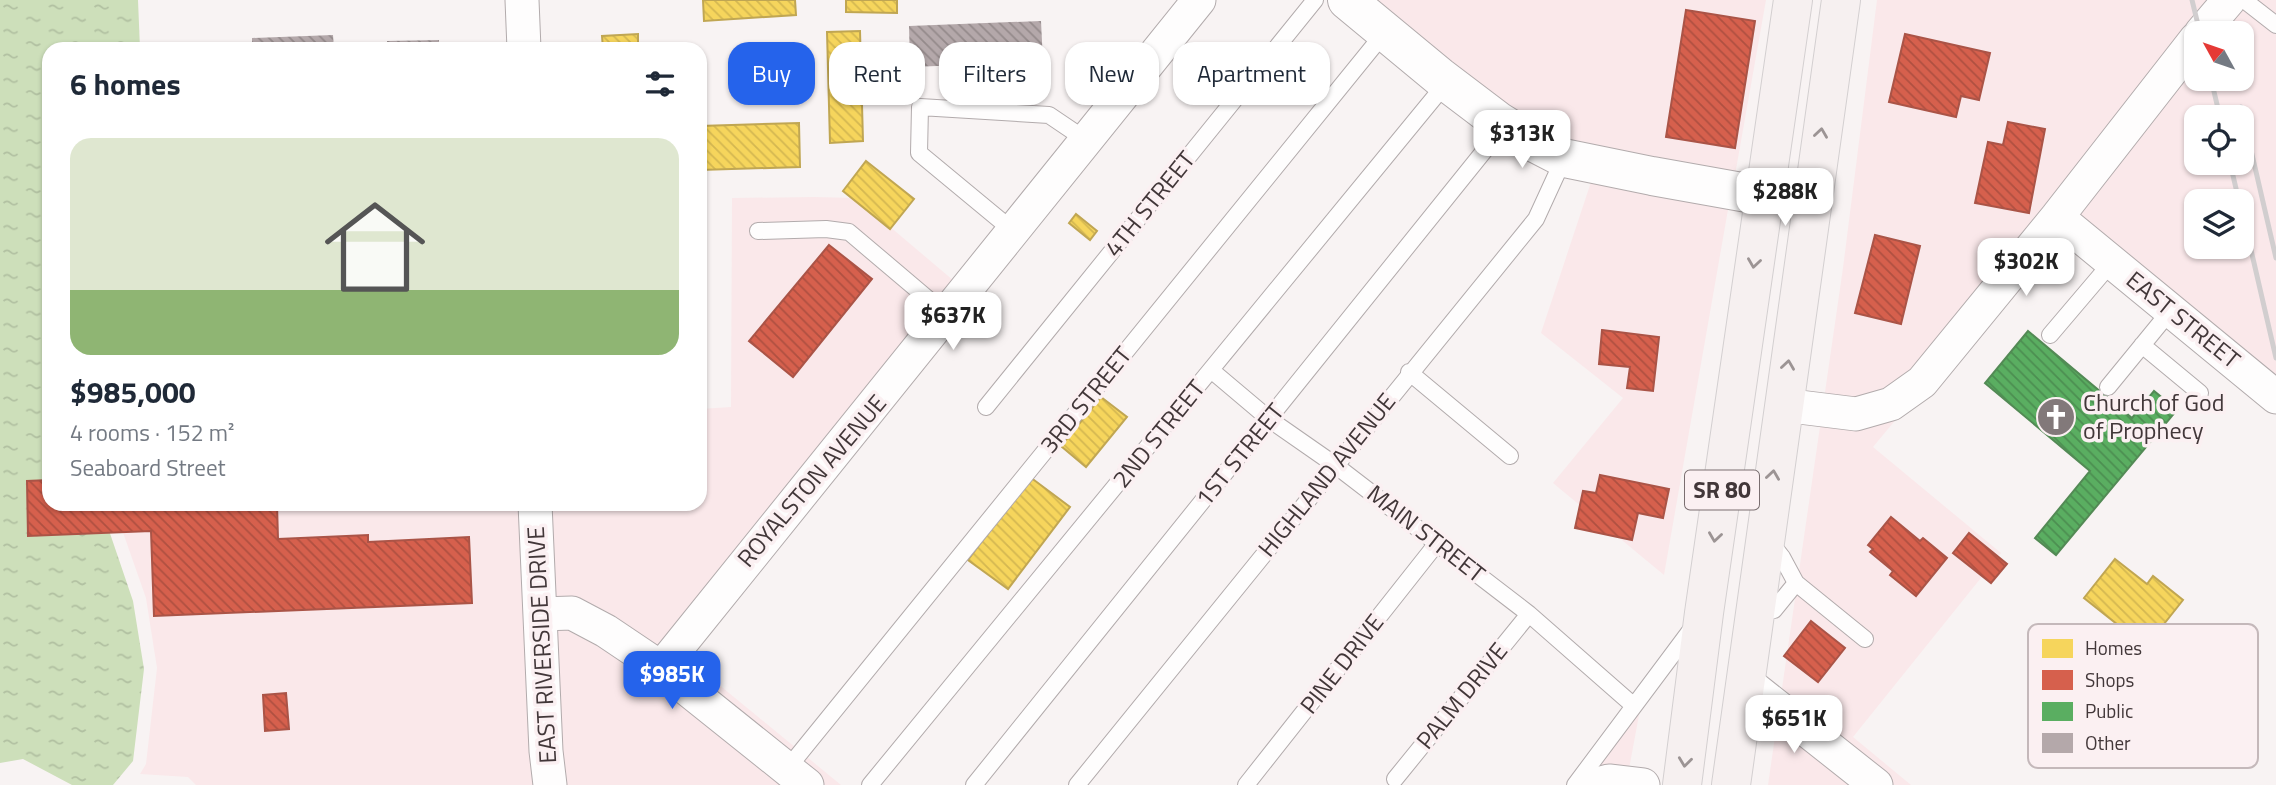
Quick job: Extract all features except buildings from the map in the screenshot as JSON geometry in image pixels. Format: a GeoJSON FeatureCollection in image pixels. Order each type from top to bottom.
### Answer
{"type":"FeatureCollection","features":[{"type":"Feature","properties":{"kind":"main road","name":"SR 80"},"geometry":{"type":"LineString","coordinates":[[1682,785],[1704,613],[1793,0]]}},
{"type":"Feature","properties":{"kind":"main road","name":"SR 80"},"geometry":{"type":"LineString","coordinates":[[1731,785],[1841,0]]}},
{"type":"Feature","properties":{"kind":"street"},"geometry":{"type":"LineString","coordinates":[[522,0],[524,42]]}},
{"type":"Feature","properties":{"kind":"street","name":"ROYALSTON AVENUE"},"geometry":{"type":"LineString","coordinates":[[661,668],[1199,0]]}},
{"type":"Feature","properties":{"kind":"street"},"geometry":{"type":"LineString","coordinates":[[1347,0],[1447,82],[1505,125],[1564,158],[1764,196],[1811,201]]}},
{"type":"Feature","properties":{"kind":"street"},"geometry":{"type":"LineString","coordinates":[[2211,21],[2229,0]]}},
{"type":"Feature","properties":{"kind":"street"},"geometry":{"type":"LineString","coordinates":[[1783,405],[1856,414],[1891,404],[1922,382],[2057,217],[2184,54]]}},
{"type":"Feature","properties":{"kind":"street","name":"EAST STREET"},"geometry":{"type":"LineString","coordinates":[[2057,217],[2276,397]]}},
{"type":"Feature","properties":{"kind":"street","name":"EAST RIVERSIDE DRIVE"},"geometry":{"type":"LineString","coordinates":[[535,511],[546,751],[550,785]]}},
{"type":"Feature","properties":{"kind":"street"},"geometry":{"type":"LineString","coordinates":[[541,614],[572,613],[606,631],[661,668],[797,777]]}},
{"type":"Feature","properties":{"kind":"street"},"geometry":{"type":"LineString","coordinates":[[1746,682],[1876,785]]}},
{"type":"Feature","properties":{"kind":"street"},"geometry":{"type":"LineString","coordinates":[[1594,785],[1609,782],[1643,785]]}},
{"type":"Feature","properties":{"kind":"lane","name":"4TH STREET"},"geometry":{"type":"LineString","coordinates":[[986,407],[1315,0]]}},
{"type":"Feature","properties":{"kind":"lane"},"geometry":{"type":"LineString","coordinates":[[2244,0],[2276,25]]}},
{"type":"Feature","properties":{"kind":"lane","name":"3RD STREET"},"geometry":{"type":"LineString","coordinates":[[797,777],[1385,32]]}},
{"type":"Feature","properties":{"kind":"lane","name":"2ND STREET"},"geometry":{"type":"LineString","coordinates":[[870,785],[1447,82]]}},
{"type":"Feature","properties":{"kind":"lane"},"geometry":{"type":"LineString","coordinates":[[1012,230],[919,153],[920,107],[1049,115],[1086,140]]}},
{"type":"Feature","properties":{"kind":"lane","name":"1ST STREET"},"geometry":{"type":"LineString","coordinates":[[974,785],[1505,125]]}},
{"type":"Feature","properties":{"kind":"lane","name":"HIGHLAND AVENUE"},"geometry":{"type":"LineString","coordinates":[[1077,785],[1409,372],[1536,219],[1564,158]]}},
{"type":"Feature","properties":{"kind":"lane"},"geometry":{"type":"LineString","coordinates":[[758,231],[825,229],[849,232],[947,315]]}},
{"type":"Feature","properties":{"kind":"lane"},"geometry":{"type":"LineString","coordinates":[[2050,335],[2112,262]]}},
{"type":"Feature","properties":{"kind":"lane"},"geometry":{"type":"LineString","coordinates":[[2108,387],[2171,310]]}},
{"type":"Feature","properties":{"kind":"lane"},"geometry":{"type":"LineString","coordinates":[[2142,345],[2200,393]]}},
{"type":"Feature","properties":{"kind":"lane","name":"MAIN STREET"},"geometry":{"type":"LineString","coordinates":[[1211,370],[1269,419],[1438,542],[1529,614],[1634,706]]}},
{"type":"Feature","properties":{"kind":"lane"},"geometry":{"type":"LineString","coordinates":[[1409,372],[1510,456]]}},
{"type":"Feature","properties":{"kind":"lane"},"geometry":{"type":"LineString","coordinates":[[1765,536],[1782,557],[1796,583],[1866,639]]}},
{"type":"Feature","properties":{"kind":"lane","name":"PINE DRIVE"},"geometry":{"type":"LineString","coordinates":[[1247,785],[1438,542]]}},
{"type":"Feature","properties":{"kind":"lane"},"geometry":{"type":"LineString","coordinates":[[1755,614],[1774,610],[1796,583]]}},
{"type":"Feature","properties":{"kind":"lane"},"geometry":{"type":"LineString","coordinates":[[1575,785],[1704,613]]}},
{"type":"Feature","properties":{"kind":"lane","name":"PALM DRIVE"},"geometry":{"type":"LineString","coordinates":[[1395,779],[1529,614]]}},
{"type":"Feature","properties":{"kind":"shaded area"},"geometry":{"type":"Polygon","coordinates":[[[1372,0],[1766,0],[1735,175],[1580,146],[1534,127],[1372,0]]]}},
{"type":"Feature","properties":{"kind":"shaded area"},"geometry":{"type":"Polygon","coordinates":[[[1877,0],[2276,0],[2276,378],[2071,209],[1873,447],[2001,553],[1853,737],[1911,785],[1768,785],[1843,268],[1877,0]]]}},
{"type":"Feature","properties":{"kind":"shaded area"},"geometry":{"type":"Polygon","coordinates":[[[1592,179],[1729,204],[1664,575],[1553,483],[1623,398],[1541,333],[1592,179]]]}},
{"type":"Feature","properties":{"kind":"shaded area"},"geometry":{"type":"Polygon","coordinates":[[[732,198],[856,198],[967,292],[673,647],[841,785],[196,785],[188,777],[140,774],[146,764],[157,668],[146,598],[115,511],[707,511],[707,409],[731,407],[732,198]]]}},
{"type":"Feature","properties":{"kind":"shaded area"},"geometry":{"type":"Polygon","coordinates":[[[1642,699],[1626,785],[1571,785],[1642,699]]]}},
{"type":"Feature","properties":{"kind":"water"},"geometry":{"type":"Polygon","coordinates":[[[0,0],[138,0],[140,42],[42,42],[42,511],[102,511],[133,601],[144,669],[133,761],[113,785],[72,785],[23,759],[0,763],[0,0]]]}},
{"type":"Feature","properties":{"kind":"railway"},"geometry":{"type":"LineString","coordinates":[[2192,0],[2197,21]]}},
{"type":"Feature","properties":{"kind":"railway"},"geometry":{"type":"LineString","coordinates":[[2214,91],[2217,105]]}},
{"type":"Feature","properties":{"kind":"railway"},"geometry":{"type":"LineString","coordinates":[[2254,163],[2276,258]]}},
{"type":"Feature","properties":{"kind":"railway"},"geometry":{"type":"LineString","coordinates":[[2233,175],[2236,189]]}},
{"type":"Feature","properties":{"kind":"railway"},"geometry":{"type":"LineString","coordinates":[[2253,259],[2276,358]]}},
{"type":"Feature","properties":{"kind":"place","name":"Church of God of Prophecy"},"geometry":{"type":"Point","coordinates":[2056,417]}}]}
